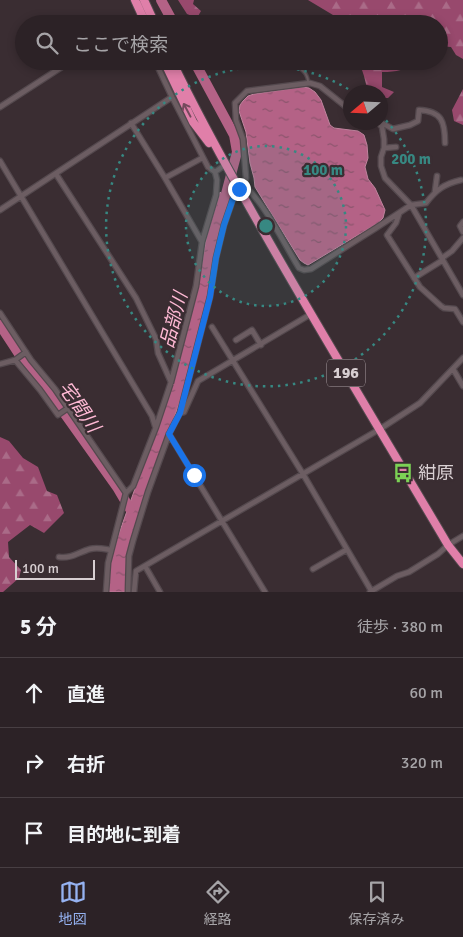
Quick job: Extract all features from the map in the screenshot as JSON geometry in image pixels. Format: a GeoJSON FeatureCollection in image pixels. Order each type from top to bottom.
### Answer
{"type":"FeatureCollection","features":[{"type":"Feature","properties":{"kind":"highway"},"geometry":{"type":"LineString","coordinates":[[135,0],[148,15]]}},
{"type":"Feature","properties":{"kind":"highway"},"geometry":{"type":"LineString","coordinates":[[144,0],[145,15]]}},
{"type":"Feature","properties":{"kind":"highway","name":"196"},"geometry":{"type":"LineString","coordinates":[[168,70],[194,122],[234,180],[241,187],[311,314],[448,545],[463,564]]}},
{"type":"Feature","properties":{"kind":"highway","name":"196"},"geometry":{"type":"LineString","coordinates":[[176,70],[225,166]]}},
{"type":"Feature","properties":{"kind":"street"},"geometry":{"type":"LineString","coordinates":[[141,15],[145,12]]}},
{"type":"Feature","properties":{"kind":"street"},"geometry":{"type":"LineString","coordinates":[[0,107],[56,70]]}},
{"type":"Feature","properties":{"kind":"street"},"geometry":{"type":"LineString","coordinates":[[106,592],[108,563],[119,519],[126,494],[133,486],[156,427],[170,382],[196,286],[202,242],[216,195],[217,180],[215,172],[208,168],[202,158],[159,70]]}},
{"type":"Feature","properties":{"kind":"street"},"geometry":{"type":"LineString","coordinates":[[128,592],[132,541],[169,434],[180,413],[210,297],[222,233],[234,196],[246,178],[243,139],[236,120],[235,104],[247,91],[310,83],[320,86],[343,104]]}},
{"type":"Feature","properties":{"kind":"street"},"geometry":{"type":"LineString","coordinates":[[0,210],[172,97]]}},
{"type":"Feature","properties":{"kind":"street"},"geometry":{"type":"LineString","coordinates":[[388,126],[393,129],[418,121],[419,110],[427,110],[439,116],[442,120],[445,130],[444,143]]}},
{"type":"Feature","properties":{"kind":"street"},"geometry":{"type":"LineString","coordinates":[[131,123],[166,178],[202,242]]}},
{"type":"Feature","properties":{"kind":"street"},"geometry":{"type":"LineString","coordinates":[[382,130],[384,148],[381,166],[385,178],[411,205],[463,295]]}},
{"type":"Feature","properties":{"kind":"street"},"geometry":{"type":"LineString","coordinates":[[384,148],[396,147]]}},
{"type":"Feature","properties":{"kind":"street"},"geometry":{"type":"LineString","coordinates":[[166,178],[202,158]]}},
{"type":"Feature","properties":{"kind":"street"},"geometry":{"type":"LineString","coordinates":[[0,161],[152,416],[156,427]]}},
{"type":"Feature","properties":{"kind":"street"},"geometry":{"type":"LineString","coordinates":[[215,172],[225,166]]}},
{"type":"Feature","properties":{"kind":"street"},"geometry":{"type":"LineString","coordinates":[[56,174],[136,298],[156,339],[158,353],[170,382]]}},
{"type":"Feature","properties":{"kind":"street"},"geometry":{"type":"LineString","coordinates":[[435,191],[437,176]]}},
{"type":"Feature","properties":{"kind":"street"},"geometry":{"type":"LineString","coordinates":[[241,187],[252,193],[299,268],[304,270],[310,269],[411,205],[426,203],[435,191],[461,180]]}},
{"type":"Feature","properties":{"kind":"street"},"geometry":{"type":"LineString","coordinates":[[400,213],[388,235],[420,288],[444,308],[455,309],[463,322]]}},
{"type":"Feature","properties":{"kind":"street"},"geometry":{"type":"LineString","coordinates":[[463,222],[460,226],[463,232]]}},
{"type":"Feature","properties":{"kind":"street"},"geometry":{"type":"LineString","coordinates":[[414,278],[452,251],[463,238]]}},
{"type":"Feature","properties":{"kind":"street"},"geometry":{"type":"LineString","coordinates":[[0,313],[25,352],[55,389],[126,494]]}},
{"type":"Feature","properties":{"kind":"street"},"geometry":{"type":"LineString","coordinates":[[180,413],[184,412],[198,381],[311,314]]}},
{"type":"Feature","properties":{"kind":"street"},"geometry":{"type":"LineString","coordinates":[[212,327],[303,474],[371,592],[397,576],[410,572],[463,536]]}},
{"type":"Feature","properties":{"kind":"street"},"geometry":{"type":"LineString","coordinates":[[236,340],[252,330],[261,344]]}},
{"type":"Feature","properties":{"kind":"street"},"geometry":{"type":"LineString","coordinates":[[0,364],[15,360],[25,352]]}},
{"type":"Feature","properties":{"kind":"street"},"geometry":{"type":"LineString","coordinates":[[134,592],[136,571],[380,429],[420,403],[463,358]]}},
{"type":"Feature","properties":{"kind":"street"},"geometry":{"type":"LineString","coordinates":[[15,360],[58,415],[68,408]]}},
{"type":"Feature","properties":{"kind":"street"},"geometry":{"type":"LineString","coordinates":[[453,369],[463,386]]}},
{"type":"Feature","properties":{"kind":"street"},"geometry":{"type":"LineString","coordinates":[[169,434],[265,592]]}},
{"type":"Feature","properties":{"kind":"street"},"geometry":{"type":"LineString","coordinates":[[59,558],[66,558],[89,549],[111,550]]}},
{"type":"Feature","properties":{"kind":"street"},"geometry":{"type":"LineString","coordinates":[[313,569],[346,550]]}},
{"type":"Feature","properties":{"kind":"street"},"geometry":{"type":"LineString","coordinates":[[145,566],[160,592]]}},
{"type":"Feature","properties":{"kind":"lane"},"geometry":{"type":"LineString","coordinates":[[301,70],[306,73],[308,84]]}},
{"type":"Feature","properties":{"kind":"green space"},"geometry":{"type":"Polygon","coordinates":[[[178,0],[194,0],[193,4],[201,11],[199,15],[187,14],[178,0]]]}},
{"type":"Feature","properties":{"kind":"green space"},"geometry":{"type":"Polygon","coordinates":[[[308,0],[463,0],[463,59],[456,55],[451,47],[448,47],[448,15],[333,15],[308,0]]]}},
{"type":"Feature","properties":{"kind":"green space"},"geometry":{"type":"Polygon","coordinates":[[[362,70],[401,70],[382,72],[382,85],[366,85],[362,70]]]}},
{"type":"Feature","properties":{"kind":"green space"},"geometry":{"type":"Polygon","coordinates":[[[463,89],[463,125],[454,121],[452,110],[463,89]]]}},
{"type":"Feature","properties":{"kind":"green space"},"geometry":{"type":"Polygon","coordinates":[[[388,90],[394,92],[388,98],[388,90]]]}},
{"type":"Feature","properties":{"kind":"green space"},"geometry":{"type":"Polygon","coordinates":[[[0,437],[9,441],[23,458],[38,467],[47,491],[57,495],[64,513],[44,533],[30,525],[8,542],[9,557],[21,570],[19,578],[3,592],[0,592],[0,437]]]}},
{"type":"Feature","properties":{"kind":"water"},"geometry":{"type":"Polygon","coordinates":[[[302,87],[309,88],[321,100],[330,125],[343,130],[358,131],[364,135],[368,158],[365,167],[368,179],[375,188],[385,210],[383,218],[378,223],[308,265],[300,260],[255,187],[246,132],[239,111],[243,101],[248,96],[302,87]]]}},
{"type":"Feature","properties":{"kind":"water"},"geometry":{"type":"Polygon","coordinates":[[[220,192],[229,202],[219,237],[208,299],[185,387],[130,544],[125,592],[109,592],[110,563],[156,430],[201,268],[207,234],[220,192]]]}},
{"type":"Feature","properties":{"kind":"waterway","name":"品部川"},"geometry":{"type":"LineString","coordinates":[[161,0],[169,15]]}},
{"type":"Feature","properties":{"kind":"waterway","name":"品部川"},"geometry":{"type":"LineString","coordinates":[[199,70],[234,135],[237,152],[222,209]]}},
{"type":"Feature","properties":{"kind":"waterway","name":"宅間川"},"geometry":{"type":"LineString","coordinates":[[0,325],[23,360],[55,400],[117,487],[130,509]]}},
{"type":"Feature","properties":{"kind":"place","name":"紺原"},"geometry":{"type":"Point","coordinates":[403,473]}},
{"type":"Feature","properties":{"kind":"route"},"geometry":{"type":"LineString","coordinates":[[194,475],[169,434],[180,413],[210,297],[216,258],[224,225],[234,196],[239,189]]}}]}
